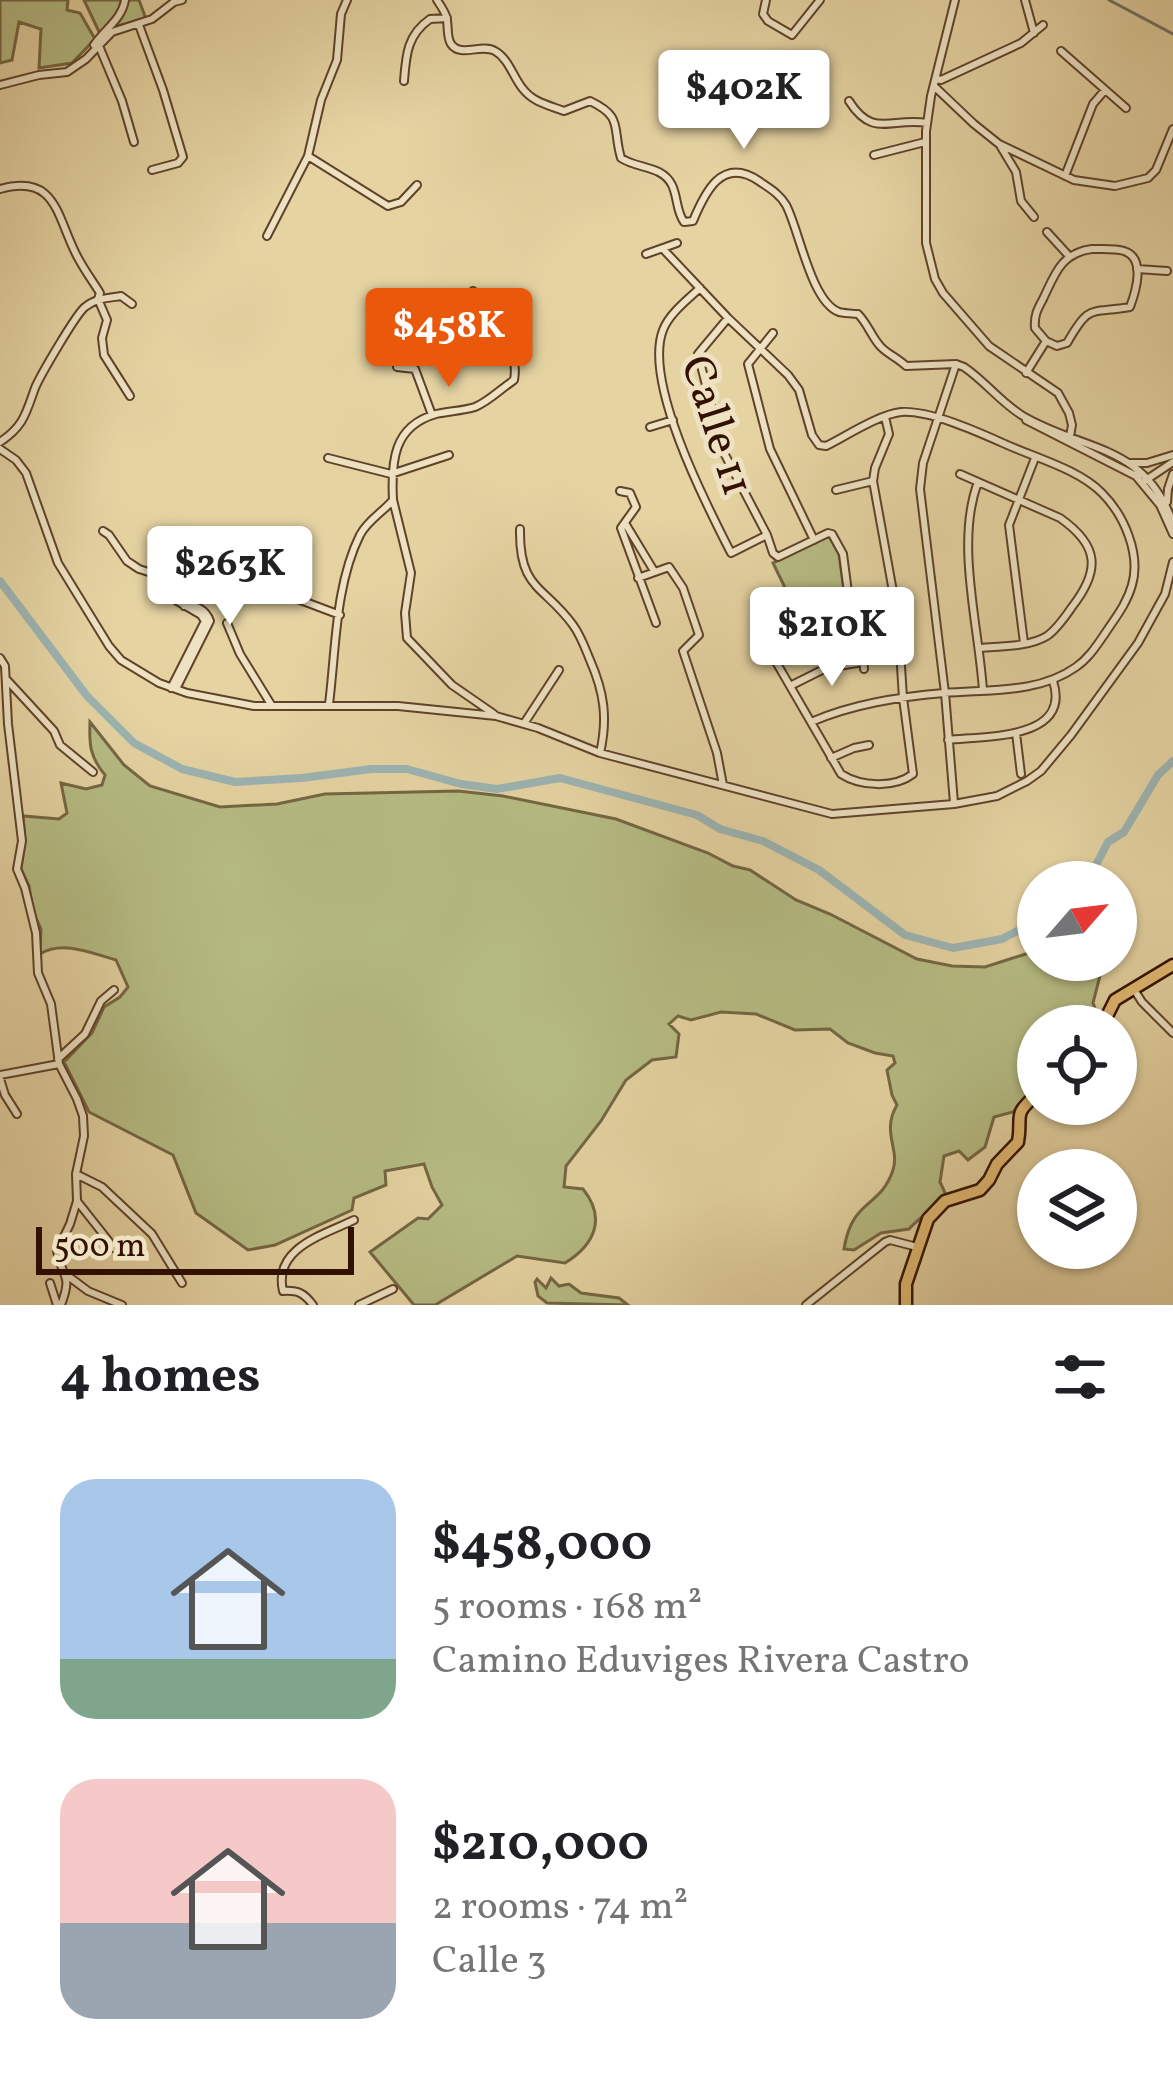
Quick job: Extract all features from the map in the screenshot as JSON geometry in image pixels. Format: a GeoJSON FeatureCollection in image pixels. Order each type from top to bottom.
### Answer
{"type":"FeatureCollection","features":[{"type":"Feature","properties":{"kind":"main road"},"geometry":{"type":"LineString","coordinates":[[1111,1005],[1173,965]]}},
{"type":"Feature","properties":{"kind":"main road"},"geometry":{"type":"LineString","coordinates":[[906,1305],[906,1285],[923,1227],[952,1197],[980,1190],[1013,1150],[1019,1125]]}},
{"type":"Feature","properties":{"kind":"street"},"geometry":{"type":"LineString","coordinates":[[77,66],[122,15],[125,0]]}},
{"type":"Feature","properties":{"kind":"street"},"geometry":{"type":"LineString","coordinates":[[0,86],[68,72],[112,32],[152,20],[182,0]]}},
{"type":"Feature","properties":{"kind":"street"},"geometry":{"type":"LineString","coordinates":[[267,236],[308,156],[321,100],[337,60],[341,14],[347,0]]}},
{"type":"Feature","properties":{"kind":"street"},"geometry":{"type":"LineString","coordinates":[[436,0],[447,18],[455,49],[494,50],[534,100],[564,111],[590,101],[605,108],[615,119],[621,158],[666,177],[684,222],[693,221],[706,191],[722,176],[751,176],[787,206],[805,262],[829,305],[840,313],[858,314],[880,346],[906,366],[956,364],[978,376],[1040,430],[1093,445],[1129,463],[1169,512]]}},
{"type":"Feature","properties":{"kind":"street"},"geometry":{"type":"LineString","coordinates":[[766,0],[763,14],[768,22],[792,35],[820,0]]}},
{"type":"Feature","properties":{"kind":"street"},"geometry":{"type":"LineString","coordinates":[[955,0],[925,142],[926,243],[935,279],[989,346],[1058,393],[1078,431],[1093,445]]}},
{"type":"Feature","properties":{"kind":"street"},"geometry":{"type":"LineString","coordinates":[[1025,0],[1034,33]]}},
{"type":"Feature","properties":{"kind":"street"},"geometry":{"type":"LineString","coordinates":[[404,82],[412,37],[430,19],[447,18]]}},
{"type":"Feature","properties":{"kind":"street"},"geometry":{"type":"LineString","coordinates":[[139,25],[183,157],[152,170]]}},
{"type":"Feature","properties":{"kind":"street"},"geometry":{"type":"LineString","coordinates":[[935,82],[1021,43],[1043,25]]}},
{"type":"Feature","properties":{"kind":"street"},"geometry":{"type":"LineString","coordinates":[[98,46],[134,142]]}},
{"type":"Feature","properties":{"kind":"street"},"geometry":{"type":"LineString","coordinates":[[1061,51],[1126,108]]}},
{"type":"Feature","properties":{"kind":"street"},"geometry":{"type":"LineString","coordinates":[[935,82],[999,144],[1074,180],[1115,186],[1148,178],[1173,129]]}},
{"type":"Feature","properties":{"kind":"street"},"geometry":{"type":"LineString","coordinates":[[1066,176],[1094,104],[1105,90]]}},
{"type":"Feature","properties":{"kind":"street"},"geometry":{"type":"LineString","coordinates":[[849,101],[867,122],[927,123]]}},
{"type":"Feature","properties":{"kind":"street"},"geometry":{"type":"LineString","coordinates":[[874,155],[925,142]]}},
{"type":"Feature","properties":{"kind":"street"},"geometry":{"type":"LineString","coordinates":[[999,144],[1016,172],[1021,200],[1034,217]]}},
{"type":"Feature","properties":{"kind":"street"},"geometry":{"type":"LineString","coordinates":[[308,156],[388,206],[401,202],[417,185]]}},
{"type":"Feature","properties":{"kind":"street"},"geometry":{"type":"LineString","coordinates":[[0,189],[21,184],[38,188],[50,198],[77,258],[100,293],[106,320],[104,355],[130,396]]}},
{"type":"Feature","properties":{"kind":"street"},"geometry":{"type":"LineString","coordinates":[[1047,232],[1069,256]]}},
{"type":"Feature","properties":{"kind":"street"},"geometry":{"type":"LineString","coordinates":[[646,254],[677,243]]}},
{"type":"Feature","properties":{"kind":"street"},"geometry":{"type":"LineString","coordinates":[[663,249],[788,375],[799,390],[819,446],[906,411],[979,432],[1084,479],[1103,494],[1126,528],[1134,580],[1124,606],[1079,665],[1053,681],[843,708],[811,722]]}},
{"type":"Feature","properties":{"kind":"street"},"geometry":{"type":"LineString","coordinates":[[1092,249],[1126,251],[1137,269],[1130,307],[1093,310],[1078,322],[1063,346],[1046,341],[1035,328],[1035,315],[1055,271],[1069,256],[1092,249]]}},
{"type":"Feature","properties":{"kind":"street"},"geometry":{"type":"LineString","coordinates":[[1137,269],[1167,271]]}},
{"type":"Feature","properties":{"kind":"street","name":"Calle 11"},"geometry":{"type":"LineString","coordinates":[[700,288],[668,320],[658,348],[659,369],[693,478],[730,553],[767,535]]}},
{"type":"Feature","properties":{"kind":"street"},"geometry":{"type":"LineString","coordinates":[[473,291],[501,327],[515,364],[514,380],[479,406],[431,415],[407,431],[396,449],[391,474],[411,573],[407,638],[452,685],[496,716]]}},
{"type":"Feature","properties":{"kind":"street"},"geometry":{"type":"LineString","coordinates":[[132,304],[121,296],[86,305],[37,383],[27,416],[0,446],[26,473],[58,563],[109,646],[143,675],[174,688],[254,706],[431,708],[496,716],[600,753],[832,814],[955,804],[997,796],[1041,771],[1151,623],[1173,562]]}},
{"type":"Feature","properties":{"kind":"street"},"geometry":{"type":"LineString","coordinates":[[728,318],[698,354],[723,451],[778,557],[832,534],[843,554],[852,623]]}},
{"type":"Feature","properties":{"kind":"street"},"geometry":{"type":"LineString","coordinates":[[773,333],[748,364],[770,449],[814,540]]}},
{"type":"Feature","properties":{"kind":"street"},"geometry":{"type":"LineString","coordinates":[[1027,373],[1046,341]]}},
{"type":"Feature","properties":{"kind":"street"},"geometry":{"type":"LineString","coordinates":[[955,804],[920,489],[923,463],[956,364]]}},
{"type":"Feature","properties":{"kind":"street"},"geometry":{"type":"LineString","coordinates":[[397,367],[415,369],[431,415]]}},
{"type":"Feature","properties":{"kind":"street"},"geometry":{"type":"LineString","coordinates":[[885,417],[890,434],[873,481],[898,619],[913,774],[909,779],[854,782],[841,774],[772,655],[808,632],[898,619]]}},
{"type":"Feature","properties":{"kind":"street"},"geometry":{"type":"LineString","coordinates":[[1024,417],[1144,479],[1173,529]]}},
{"type":"Feature","properties":{"kind":"street"},"geometry":{"type":"LineString","coordinates":[[1052,429],[1070,418]]}},
{"type":"Feature","properties":{"kind":"street"},"geometry":{"type":"LineString","coordinates":[[1070,418],[1070,439]]}},
{"type":"Feature","properties":{"kind":"street"},"geometry":{"type":"LineString","coordinates":[[650,427],[673,420]]}},
{"type":"Feature","properties":{"kind":"street"},"geometry":{"type":"LineString","coordinates":[[328,458],[391,474],[449,455]]}},
{"type":"Feature","properties":{"kind":"street"},"geometry":{"type":"LineString","coordinates":[[1024,643],[1009,525],[1035,458]]}},
{"type":"Feature","properties":{"kind":"street"},"geometry":{"type":"LineString","coordinates":[[1144,479],[1173,458]]}},
{"type":"Feature","properties":{"kind":"street"},"geometry":{"type":"LineString","coordinates":[[1129,463],[1173,458]]}},
{"type":"Feature","properties":{"kind":"street"},"geometry":{"type":"LineString","coordinates":[[960,474],[1060,518],[1087,545],[1093,566],[1085,590],[1044,638],[980,648]]}},
{"type":"Feature","properties":{"kind":"street"},"geometry":{"type":"LineString","coordinates":[[1173,474],[1168,489],[1173,529]]}},
{"type":"Feature","properties":{"kind":"street"},"geometry":{"type":"LineString","coordinates":[[836,490],[873,481]]}},
{"type":"Feature","properties":{"kind":"street"},"geometry":{"type":"LineString","coordinates":[[979,481],[970,502],[968,539],[983,692]]}},
{"type":"Feature","properties":{"kind":"street"},"geometry":{"type":"LineString","coordinates":[[620,491],[629,494],[636,507],[621,528],[656,623]]}},
{"type":"Feature","properties":{"kind":"street"},"geometry":{"type":"LineString","coordinates":[[329,704],[342,592],[360,535],[393,500]]}},
{"type":"Feature","properties":{"kind":"street"},"geometry":{"type":"LineString","coordinates":[[625,524],[655,572]]}},
{"type":"Feature","properties":{"kind":"street"},"geometry":{"type":"LineString","coordinates":[[520,529],[529,578],[573,626],[601,685],[605,704],[600,753]]}},
{"type":"Feature","properties":{"kind":"street"},"geometry":{"type":"LineString","coordinates":[[103,531],[127,561],[154,574],[177,601],[202,610],[210,621],[174,688]]}},
{"type":"Feature","properties":{"kind":"street"},"geometry":{"type":"LineString","coordinates":[[638,578],[671,568],[682,588],[699,634],[683,651],[723,785]]}},
{"type":"Feature","properties":{"kind":"street"},"geometry":{"type":"LineString","coordinates":[[279,592],[340,615]]}},
{"type":"Feature","properties":{"kind":"street"},"geometry":{"type":"LineString","coordinates":[[227,623],[272,706]]}},
{"type":"Feature","properties":{"kind":"street"},"geometry":{"type":"LineString","coordinates":[[0,658],[7,680],[22,841],[17,869],[36,933],[38,973],[51,1004],[59,1062],[82,1111],[84,1136],[76,1202],[57,1251],[68,1276],[59,1305]]}},
{"type":"Feature","properties":{"kind":"street"},"geometry":{"type":"LineString","coordinates":[[790,686],[826,668],[863,662]]}},
{"type":"Feature","properties":{"kind":"street"},"geometry":{"type":"LineString","coordinates":[[524,723],[560,670]]}},
{"type":"Feature","properties":{"kind":"street"},"geometry":{"type":"LineString","coordinates":[[7,680],[54,731],[60,745],[93,772]]}},
{"type":"Feature","properties":{"kind":"street"},"geometry":{"type":"LineString","coordinates":[[948,740],[1039,726],[1056,704],[1053,681]]}},
{"type":"Feature","properties":{"kind":"street"},"geometry":{"type":"LineString","coordinates":[[1016,733],[1021,774]]}},
{"type":"Feature","properties":{"kind":"street"},"geometry":{"type":"LineString","coordinates":[[832,758],[869,746]]}},
{"type":"Feature","properties":{"kind":"street"},"geometry":{"type":"LineString","coordinates":[[1133,988],[1173,1033]]}},
{"type":"Feature","properties":{"kind":"street"},"geometry":{"type":"LineString","coordinates":[[16,1114],[0,1077],[59,1062],[85,1034],[100,1001],[114,990]]}},
{"type":"Feature","properties":{"kind":"street"},"geometry":{"type":"LineString","coordinates":[[76,1174],[102,1187],[152,1234],[182,1283]]}},
{"type":"Feature","properties":{"kind":"street"},"geometry":{"type":"LineString","coordinates":[[76,1202],[115,1250]]}},
{"type":"Feature","properties":{"kind":"street"},"geometry":{"type":"LineString","coordinates":[[313,1305],[296,1290],[283,1291],[282,1271],[291,1253],[354,1220]]}},
{"type":"Feature","properties":{"kind":"street"},"geometry":{"type":"LineString","coordinates":[[806,1305],[885,1242],[917,1247]]}},
{"type":"Feature","properties":{"kind":"street"},"geometry":{"type":"LineString","coordinates":[[68,1276],[88,1291],[122,1305]]}},
{"type":"Feature","properties":{"kind":"street"},"geometry":{"type":"LineString","coordinates":[[50,1283],[59,1305]]}},
{"type":"Feature","properties":{"kind":"street"},"geometry":{"type":"LineString","coordinates":[[359,1305],[393,1289]]}},
{"type":"Feature","properties":{"kind":"green space"},"geometry":{"type":"Polygon","coordinates":[[[0,0],[68,0],[67,10],[80,13],[95,39],[72,63],[39,68],[41,29],[19,22],[12,60],[0,63],[0,0]]]}},
{"type":"Feature","properties":{"kind":"green space"},"geometry":{"type":"Polygon","coordinates":[[[84,0],[139,0],[146,19],[113,27],[101,36],[84,0]]]}},
{"type":"Feature","properties":{"kind":"green space"},"geometry":{"type":"Polygon","coordinates":[[[829,536],[839,554],[848,619],[805,629],[773,563],[829,536]]]}},
{"type":"Feature","properties":{"kind":"green space"},"geometry":{"type":"Polygon","coordinates":[[[90,722],[124,765],[150,786],[220,807],[277,804],[325,794],[458,791],[616,819],[750,870],[796,900],[917,959],[985,967],[1017,957],[1017,981],[1099,981],[1094,1005],[1017,1005],[1017,1108],[994,1117],[985,1147],[968,1160],[959,1151],[944,1156],[940,1182],[947,1197],[942,1202],[909,1229],[881,1233],[854,1250],[844,1249],[853,1221],[881,1192],[893,1170],[891,1124],[897,1105],[887,1070],[895,1063],[893,1056],[848,1043],[830,1029],[795,1030],[756,1014],[721,1012],[691,1020],[678,1016],[669,1024],[679,1034],[676,1057],[652,1060],[626,1080],[566,1166],[564,1187],[583,1189],[594,1211],[594,1230],[583,1248],[565,1263],[517,1256],[435,1305],[414,1305],[370,1252],[418,1218],[428,1219],[442,1205],[424,1164],[385,1171],[386,1185],[354,1198],[352,1210],[275,1245],[248,1250],[196,1213],[173,1155],[89,1112],[64,1062],[92,1033],[104,1007],[128,987],[116,960],[68,948],[40,954],[41,929],[21,869],[23,816],[59,819],[67,813],[61,783],[86,789],[102,785],[105,775],[90,737],[90,722]]]}},
{"type":"Feature","properties":{"kind":"green space"},"geometry":{"type":"Polygon","coordinates":[[[551,1278],[559,1286],[569,1284],[581,1293],[619,1298],[628,1305],[547,1303],[538,1296],[535,1282],[546,1288],[551,1278]]]}},
{"type":"Feature","properties":{"kind":"waterway"},"geometry":{"type":"LineString","coordinates":[[1109,0],[1173,34]]}},
{"type":"Feature","properties":{"kind":"waterway"},"geometry":{"type":"LineString","coordinates":[[0,581],[87,696],[134,743],[182,769],[235,782],[407,769],[497,789],[560,778],[697,815],[720,829],[763,841],[819,870],[905,935],[953,948],[1002,939],[1017,931]]}},
{"type":"Feature","properties":{"kind":"waterway"},"geometry":{"type":"LineString","coordinates":[[1098,861],[1108,842],[1124,832],[1158,775],[1173,761]]}}]}
